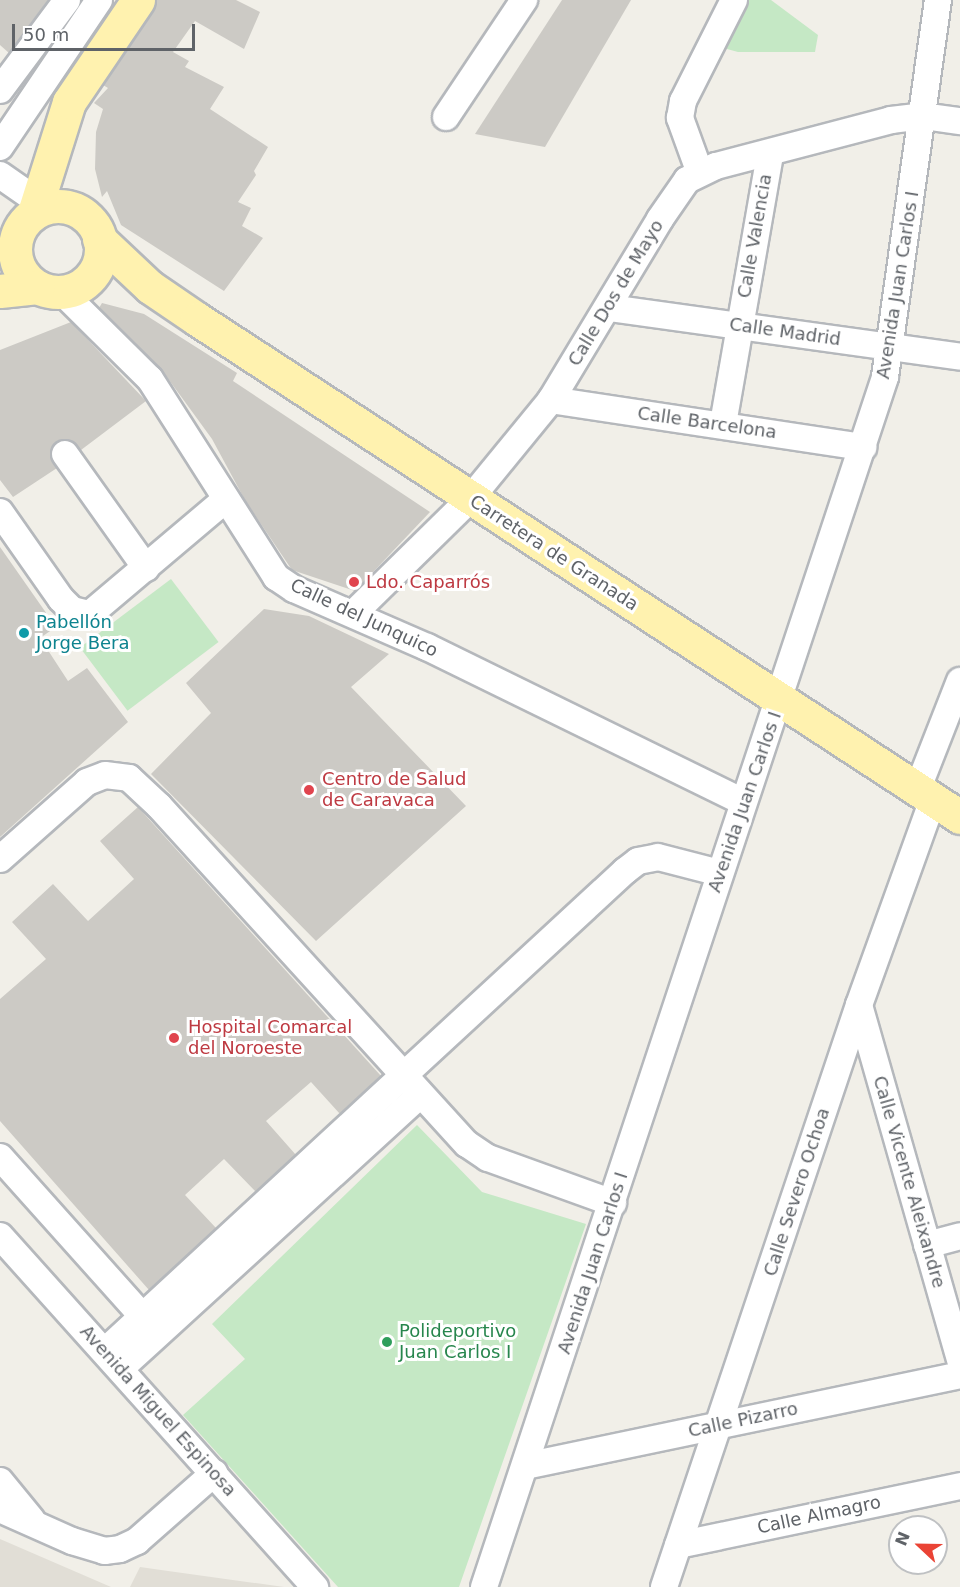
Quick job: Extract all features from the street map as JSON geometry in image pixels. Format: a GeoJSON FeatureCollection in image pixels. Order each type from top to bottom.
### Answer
{"type":"FeatureCollection","features":[{"type":"Feature","properties":{"kind":"main road"},"geometry":{"type":"LineString","coordinates":[[48,208],[89,221],[99,238],[99,261],[62,286],[23,274],[8,257],[20,229],[48,208],[58,130],[69,102],[138,0]]}},
{"type":"Feature","properties":{"kind":"main road","name":"Carretera de Granada"},"geometry":{"type":"LineString","coordinates":[[99,238],[150,287],[470,500],[960,817]]}},
{"type":"Feature","properties":{"kind":"main road","name":"Carretera de Granada"},"geometry":{"type":"LineString","coordinates":[[0,291],[62,286],[107,279],[150,287]]}},
{"type":"Feature","properties":{"kind":"street"},"geometry":{"type":"LineString","coordinates":[[0,90],[68,0]]}},
{"type":"Feature","properties":{"kind":"street"},"geometry":{"type":"LineString","coordinates":[[0,147],[99,0]]}},
{"type":"Feature","properties":{"kind":"street"},"geometry":{"type":"LineString","coordinates":[[446,117],[524,0]]}},
{"type":"Feature","properties":{"kind":"street"},"geometry":{"type":"LineString","coordinates":[[700,172],[680,118],[683,101],[734,0]]}},
{"type":"Feature","properties":{"kind":"street","name":"Avenida Juan Carlos I"},"geometry":{"type":"LineString","coordinates":[[484,1587],[613,1203],[743,802],[780,700],[863,447],[891,348],[938,0]]}},
{"type":"Feature","properties":{"kind":"street","name":"Calle Dos de Mayo"},"geometry":{"type":"LineString","coordinates":[[354,613],[470,500],[551,400],[609,308],[677,191],[700,172],[923,116],[960,121]]}},
{"type":"Feature","properties":{"kind":"street","name":"Calle Valencia"},"geometry":{"type":"LineString","coordinates":[[723,424],[770,154]]}},
{"type":"Feature","properties":{"kind":"street"},"geometry":{"type":"LineString","coordinates":[[0,174],[48,208]]}},
{"type":"Feature","properties":{"kind":"street","name":"Calle del Junquico"},"geometry":{"type":"LineString","coordinates":[[62,286],[150,379],[225,500],[276,576],[294,589],[354,613],[743,802]]}},
{"type":"Feature","properties":{"kind":"street","name":"Calle Madrid"},"geometry":{"type":"LineString","coordinates":[[609,308],[960,357]]}},
{"type":"Feature","properties":{"kind":"street","name":"Calle Barcelona"},"geometry":{"type":"LineString","coordinates":[[551,400],[723,424],[863,447]]}},
{"type":"Feature","properties":{"kind":"street"},"geometry":{"type":"LineString","coordinates":[[65,454],[146,568]]}},
{"type":"Feature","properties":{"kind":"street"},"geometry":{"type":"LineString","coordinates":[[0,512],[61,599],[81,613],[99,608],[225,500]]}},
{"type":"Feature","properties":{"kind":"street","name":"Calle Severo Ochoa"},"geometry":{"type":"LineString","coordinates":[[664,1587],[859,1005],[960,681]]}},
{"type":"Feature","properties":{"kind":"street"},"geometry":{"type":"LineString","coordinates":[[0,859],[87,782],[118,774],[144,790],[467,1144],[488,1158],[613,1203]]}},
{"type":"Feature","properties":{"kind":"street"},"geometry":{"type":"LineString","coordinates":[[113,1359],[403,1076],[638,861],[658,857],[682,860],[720,873]]}},
{"type":"Feature","properties":{"kind":"street","name":"Calle Vicente Aleixandre"},"geometry":{"type":"LineString","coordinates":[[859,1005],[960,1360]]}},
{"type":"Feature","properties":{"kind":"street"},"geometry":{"type":"LineString","coordinates":[[150,1325],[420,1095]]}},
{"type":"Feature","properties":{"kind":"street"},"geometry":{"type":"LineString","coordinates":[[0,1157],[150,1325]]}},
{"type":"Feature","properties":{"kind":"street"},"geometry":{"type":"LineString","coordinates":[[927,1245],[960,1236]]}},
{"type":"Feature","properties":{"kind":"street","name":"Avenida Miguel Espinosa"},"geometry":{"type":"LineString","coordinates":[[4,1250],[113,1359],[315,1587]]}},
{"type":"Feature","properties":{"kind":"street","name":"Calle Pizarro"},"geometry":{"type":"LineString","coordinates":[[525,1466],[960,1374]]}},
{"type":"Feature","properties":{"kind":"street"},"geometry":{"type":"LineString","coordinates":[[0,1509],[104,1551],[120,1549],[136,1541],[214,1473]]}},
{"type":"Feature","properties":{"kind":"street"},"geometry":{"type":"LineString","coordinates":[[0,1481],[36,1525]]}},
{"type":"Feature","properties":{"kind":"street","name":"Calle Almagro"},"geometry":{"type":"LineString","coordinates":[[678,1545],[960,1485]]}},
{"type":"Feature","properties":{"kind":"shaded area"},"geometry":{"type":"Polygon","coordinates":[[[0,1539],[111,1587],[0,1587],[0,1539]]]}},
{"type":"Feature","properties":{"kind":"shaded area"},"geometry":{"type":"Polygon","coordinates":[[[140,1567],[161,1570],[284,1587],[130,1587],[140,1567]]]}},
{"type":"Feature","properties":{"kind":"green space"},"geometry":{"type":"Polygon","coordinates":[[[742,0],[771,0],[818,35],[815,52],[738,52],[716,46],[742,0]]]}},
{"type":"Feature","properties":{"kind":"green space"},"geometry":{"type":"Polygon","coordinates":[[[171,579],[219,642],[127,711],[80,648],[171,579]]]}},
{"type":"Feature","properties":{"kind":"green space","name":"Polideportivo Juan Carlos I"},"geometry":{"type":"Polygon","coordinates":[[[417,1125],[482,1192],[586,1224],[459,1587],[338,1587],[183,1415],[245,1359],[212,1324],[417,1125]]]}},
{"type":"Feature","properties":{"kind":"building"},"geometry":{"type":"Polygon","coordinates":[[[0,0],[48,0],[9,53],[0,45],[0,0]]]}},
{"type":"Feature","properties":{"kind":"building"},"geometry":{"type":"Polygon","coordinates":[[[157,0],[236,0],[260,12],[244,49],[195,21],[173,52],[189,61],[185,67],[224,87],[210,109],[268,147],[254,171],[256,175],[238,202],[251,208],[242,226],[263,238],[224,291],[121,225],[107,191],[102,197],[95,169],[96,132],[103,109],[94,103],[108,88],[103,85],[157,0]]]}},
{"type":"Feature","properties":{"kind":"building"},"geometry":{"type":"Polygon","coordinates":[[[562,0],[631,0],[545,147],[475,134],[562,0]]]}},
{"type":"Feature","properties":{"kind":"building"},"geometry":{"type":"Polygon","coordinates":[[[102,303],[144,314],[237,373],[233,381],[430,512],[355,591],[292,570],[246,502],[212,439],[161,369],[99,308],[102,303]]]}},
{"type":"Feature","properties":{"kind":"building"},"geometry":{"type":"Polygon","coordinates":[[[71,322],[146,401],[81,450],[71,440],[56,442],[50,455],[57,468],[13,497],[0,480],[0,350],[71,322]]]}},
{"type":"Feature","properties":{"kind":"building"},"geometry":{"type":"Polygon","coordinates":[[[0,547],[56,627],[40,638],[68,681],[87,668],[128,722],[0,837],[0,547]]]}},
{"type":"Feature","properties":{"kind":"building","name":"Centro de Salud de Caravaca"},"geometry":{"type":"Polygon","coordinates":[[[264,609],[309,616],[389,654],[351,687],[466,806],[316,941],[151,774],[211,713],[186,683],[264,609]]]}},
{"type":"Feature","properties":{"kind":"building","name":"Hospital Comarcal del Noroeste"},"geometry":{"type":"Polygon","coordinates":[[[138,807],[381,1076],[340,1114],[311,1082],[266,1121],[296,1155],[256,1192],[224,1159],[185,1195],[216,1228],[149,1290],[0,1121],[0,999],[46,959],[12,922],[53,884],[88,921],[134,879],[100,841],[138,807]]]}},
{"type":"Feature","properties":{"kind":"place","name":"Ldo. Caparrós"},"geometry":{"type":"Point","coordinates":[354,582]}},
{"type":"Feature","properties":{"kind":"place","name":"Pabellón Jorge Bera"},"geometry":{"type":"Point","coordinates":[24,633]}},
{"type":"Feature","properties":{"kind":"place","name":"Centro de Salud de Caravaca"},"geometry":{"type":"Point","coordinates":[309,790]}},
{"type":"Feature","properties":{"kind":"place","name":"Hospital Comarcal del Noroeste"},"geometry":{"type":"Point","coordinates":[174,1038]}},
{"type":"Feature","properties":{"kind":"place","name":"Polideportivo Juan Carlos I"},"geometry":{"type":"Point","coordinates":[387,1342]}}]}
